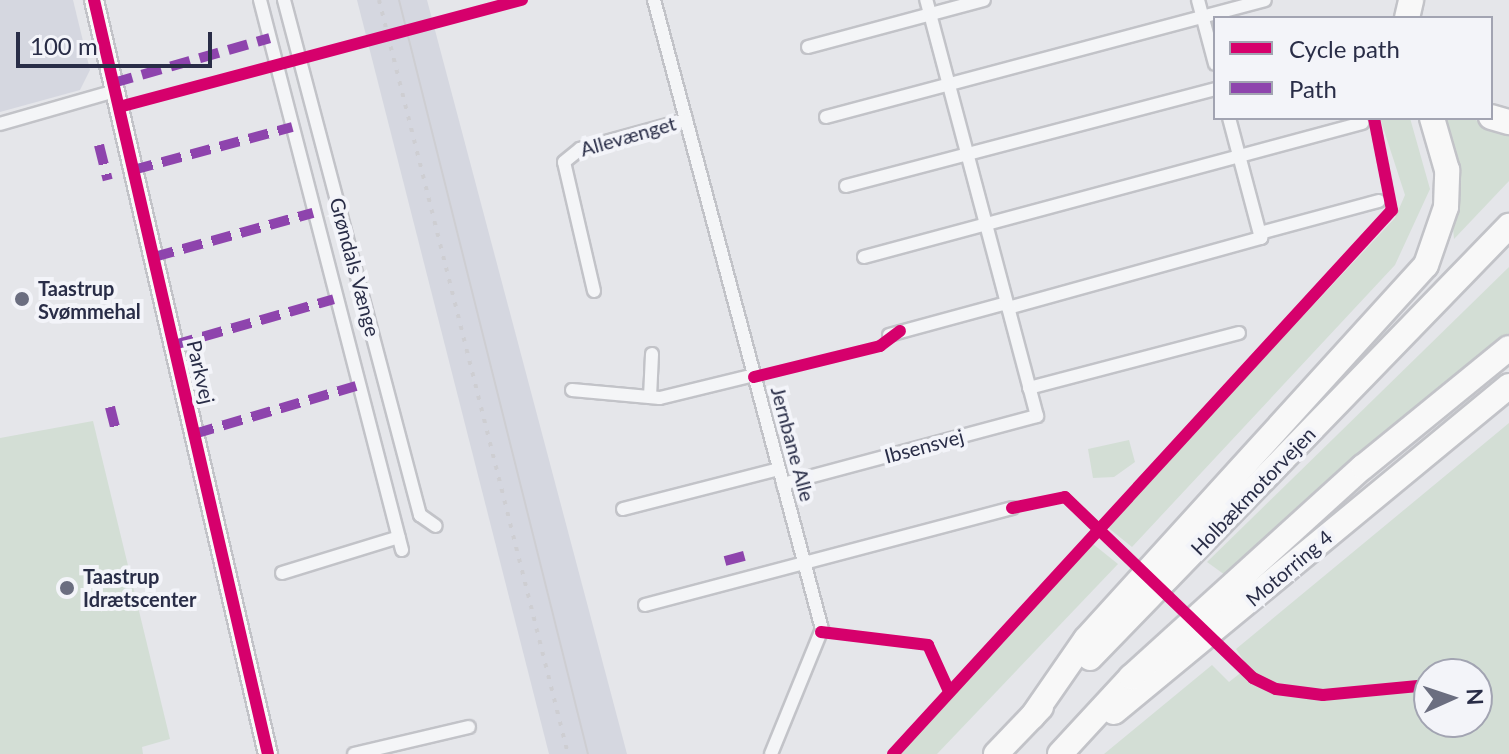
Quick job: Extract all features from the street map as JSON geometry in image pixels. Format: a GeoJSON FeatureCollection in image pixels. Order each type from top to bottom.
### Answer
{"type":"FeatureCollection","features":[{"type":"Feature","properties":{"kind":"highway"},"geometry":{"type":"LineString","coordinates":[[1032,717],[1086,639],[1426,265],[1446,207],[1447,170],[1433,120]]}},
{"type":"Feature","properties":{"kind":"highway","name":"Holbækmotorvejen"},"geometry":{"type":"LineString","coordinates":[[996,754],[1487,253],[1509,226]]}},
{"type":"Feature","properties":{"kind":"highway"},"geometry":{"type":"LineString","coordinates":[[1487,253],[1509,235]]}},
{"type":"Feature","properties":{"kind":"highway"},"geometry":{"type":"LineString","coordinates":[[1064,751],[1131,677],[1305,520],[1509,348]]}},
{"type":"Feature","properties":{"kind":"highway","name":"Motorring 4"},"geometry":{"type":"LineString","coordinates":[[1064,751],[1509,386]]}},
{"type":"Feature","properties":{"kind":"street","name":"Parkvej"},"geometry":{"type":"LineString","coordinates":[[94,0],[268,754]]}},
{"type":"Feature","properties":{"kind":"street"},"geometry":{"type":"LineString","coordinates":[[260,0],[401,544],[282,573]]}},
{"type":"Feature","properties":{"kind":"street","name":"Grøndals Vænge"},"geometry":{"type":"LineString","coordinates":[[284,0],[420,515],[436,526]]}},
{"type":"Feature","properties":{"kind":"street","name":"Jernbane Alle"},"geometry":{"type":"LineString","coordinates":[[654,0],[822,629],[771,754]]}},
{"type":"Feature","properties":{"kind":"street","name":"Ibsensvej"},"geometry":{"type":"LineString","coordinates":[[783,484],[1037,416],[926,0]]}},
{"type":"Feature","properties":{"kind":"street"},"geometry":{"type":"LineString","coordinates":[[808,47],[984,0]]}},
{"type":"Feature","properties":{"kind":"street"},"geometry":{"type":"LineString","coordinates":[[1198,0],[1213,56]]}},
{"type":"Feature","properties":{"kind":"street"},"geometry":{"type":"LineString","coordinates":[[826,117],[1265,0]]}},
{"type":"Feature","properties":{"kind":"street"},"geometry":{"type":"LineString","coordinates":[[846,186],[1213,90]]}},
{"type":"Feature","properties":{"kind":"street"},"geometry":{"type":"LineString","coordinates":[[0,124],[115,91]]}},
{"type":"Feature","properties":{"kind":"street","name":"Allevænget"},"geometry":{"type":"LineString","coordinates":[[594,291],[564,162],[580,149],[686,120]]}},
{"type":"Feature","properties":{"kind":"street"},"geometry":{"type":"LineString","coordinates":[[1230,120],[1260,233]]}},
{"type":"Feature","properties":{"kind":"street"},"geometry":{"type":"LineString","coordinates":[[864,257],[1362,123]]}},
{"type":"Feature","properties":{"kind":"street"},"geometry":{"type":"LineString","coordinates":[[889,335],[1135,271],[1379,201]]}},
{"type":"Feature","properties":{"kind":"street"},"geometry":{"type":"LineString","coordinates":[[1029,388],[1239,333]]}},
{"type":"Feature","properties":{"kind":"street"},"geometry":{"type":"LineString","coordinates":[[650,397],[652,354]]}},
{"type":"Feature","properties":{"kind":"street"},"geometry":{"type":"LineString","coordinates":[[572,390],[650,397],[754,375]]}},
{"type":"Feature","properties":{"kind":"street","name":"Jernbane Alle"},"geometry":{"type":"LineString","coordinates":[[623,509],[779,469]]}},
{"type":"Feature","properties":{"kind":"street"},"geometry":{"type":"LineString","coordinates":[[645,605],[1012,508]]}},
{"type":"Feature","properties":{"kind":"street"},"geometry":{"type":"LineString","coordinates":[[354,754],[469,727]]}},
{"type":"Feature","properties":{"kind":"shaded area"},"geometry":{"type":"Polygon","coordinates":[[[0,0],[73,0],[90,70],[80,90],[0,112],[0,0]]]}},
{"type":"Feature","properties":{"kind":"shaded area"},"geometry":{"type":"Polygon","coordinates":[[[357,0],[427,0],[627,754],[549,754],[357,0]]]}},
{"type":"Feature","properties":{"kind":"shaded area"},"geometry":{"type":"Polygon","coordinates":[[[1381,120],[1411,120],[1430,189],[1395,265],[1132,547],[1106,526],[1395,218],[1405,195],[1381,120]]]}},
{"type":"Feature","properties":{"kind":"shaded area"},"geometry":{"type":"Polygon","coordinates":[[[1443,120],[1476,120],[1509,134],[1509,181],[1454,239],[1443,120]]]}},
{"type":"Feature","properties":{"kind":"shaded area"},"geometry":{"type":"Polygon","coordinates":[[[1509,267],[1509,334],[1225,575],[1207,562],[1509,267]]]}},
{"type":"Feature","properties":{"kind":"shaded area","name":"Taastrup Idrætscenter"},"geometry":{"type":"Polygon","coordinates":[[[93,421],[170,739],[142,747],[143,754],[0,754],[0,438],[93,421]]]}},
{"type":"Feature","properties":{"kind":"shaded area"},"geometry":{"type":"Polygon","coordinates":[[[1509,423],[1509,754],[1104,754],[1212,665],[1229,682],[1248,667],[1236,649],[1509,423]]]}},
{"type":"Feature","properties":{"kind":"shaded area"},"geometry":{"type":"Polygon","coordinates":[[[1129,440],[1135,462],[1114,477],[1093,478],[1088,449],[1129,440]]]}},
{"type":"Feature","properties":{"kind":"shaded area"},"geometry":{"type":"Polygon","coordinates":[[[1093,544],[1118,564],[937,754],[900,754],[1093,544]]]}},
{"type":"Feature","properties":{"kind":"tram line"},"geometry":{"type":"LineString","coordinates":[[399,0],[588,754]]}},
{"type":"Feature","properties":{"kind":"railway"},"geometry":{"type":"LineString","coordinates":[[379,0],[568,754]]}},
{"type":"Feature","properties":{"kind":"marked path"},"geometry":{"type":"LineString","coordinates":[[113,83],[270,38]]}},
{"type":"Feature","properties":{"kind":"marked path"},"geometry":{"type":"LineString","coordinates":[[133,170],[292,127]]}},
{"type":"Feature","properties":{"kind":"marked path"},"geometry":{"type":"LineString","coordinates":[[99,145],[108,180]]}},
{"type":"Feature","properties":{"kind":"marked path"},"geometry":{"type":"LineString","coordinates":[[154,257],[313,213]]}},
{"type":"Feature","properties":{"kind":"marked path"},"geometry":{"type":"LineString","coordinates":[[174,345],[334,299]]}},
{"type":"Feature","properties":{"kind":"marked path"},"geometry":{"type":"LineString","coordinates":[[194,434],[356,386]]}},
{"type":"Feature","properties":{"kind":"marked path"},"geometry":{"type":"LineString","coordinates":[[110,407],[115,427]]}},
{"type":"Feature","properties":{"kind":"marked path"},"geometry":{"type":"LineString","coordinates":[[725,561],[747,555]]}},
{"type":"Feature","properties":{"kind":"cycle path"},"geometry":{"type":"LineString","coordinates":[[94,0],[268,754]]}},
{"type":"Feature","properties":{"kind":"cycle path"},"geometry":{"type":"LineString","coordinates":[[119,107],[522,0]]}},
{"type":"Feature","properties":{"kind":"cycle path"},"geometry":{"type":"LineString","coordinates":[[893,754],[1392,210],[1374,120]]}},
{"type":"Feature","properties":{"kind":"cycle path"},"geometry":{"type":"LineString","coordinates":[[754,377],[880,346],[900,331]]}},
{"type":"Feature","properties":{"kind":"cycle path"},"geometry":{"type":"LineString","coordinates":[[1012,508],[1065,497],[1253,678],[1276,689],[1323,695],[1413,687]]}},
{"type":"Feature","properties":{"kind":"cycle path"},"geometry":{"type":"LineString","coordinates":[[821,632],[928,645],[948,689]]}},
{"type":"Feature","properties":{"kind":"place","name":"Taastrup Svømmehal"},"geometry":{"type":"Point","coordinates":[22,299]}},
{"type":"Feature","properties":{"kind":"place","name":"Taastrup Idrætscenter"},"geometry":{"type":"Point","coordinates":[67,588]}}]}
